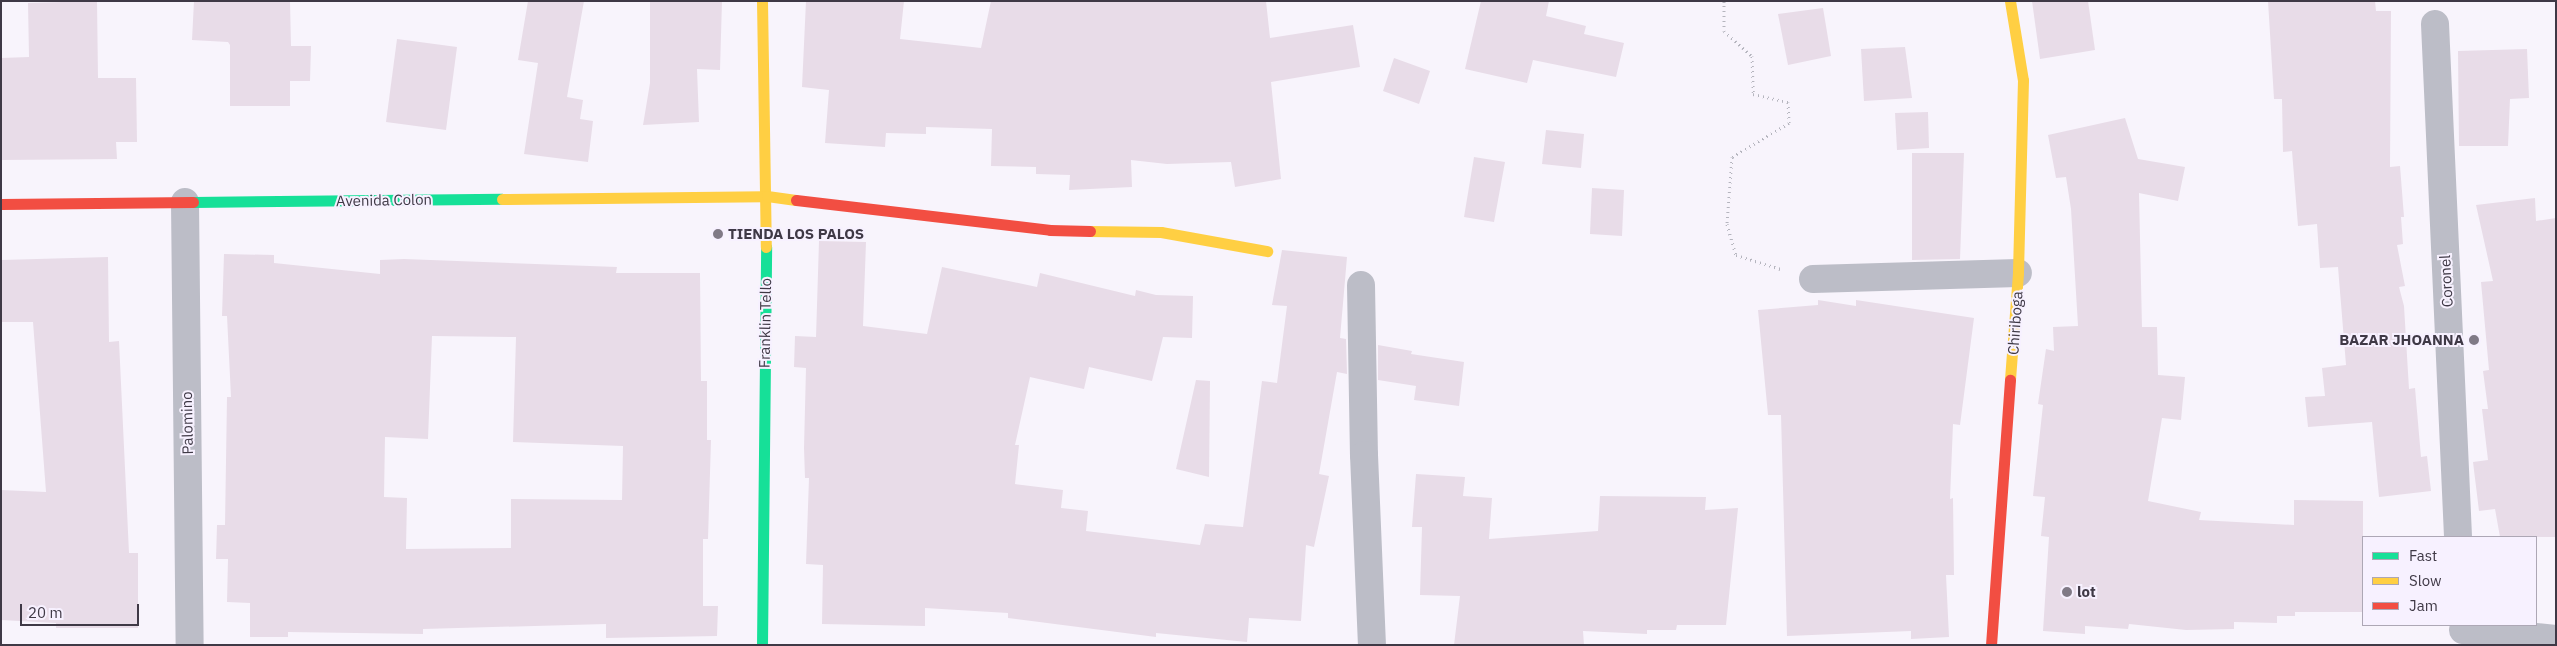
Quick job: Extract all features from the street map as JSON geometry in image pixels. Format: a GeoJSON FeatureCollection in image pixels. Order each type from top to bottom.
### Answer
{"type":"FeatureCollection","features":[{"type":"Feature","properties":{"kind":"street","name":"Franklin Tello"},"geometry":{"type":"LineString","coordinates":[[762,1],[767,196],[762,645]]}},
{"type":"Feature","properties":{"kind":"street","name":"Chiriboga"},"geometry":{"type":"LineString","coordinates":[[1991,645],[2018,273],[2023,80],[2010,1]]}},
{"type":"Feature","properties":{"kind":"street","name":"Coronel"},"geometry":{"type":"LineString","coordinates":[[2434,24],[2458,536]]}},
{"type":"Feature","properties":{"kind":"street","name":"Avenida Colon"},"geometry":{"type":"LineString","coordinates":[[1,204],[767,196],[1050,230],[1161,232],[1267,251]]}},
{"type":"Feature","properties":{"kind":"street","name":"Palomino"},"geometry":{"type":"LineString","coordinates":[[185,202],[190,645]]}},
{"type":"Feature","properties":{"kind":"street"},"geometry":{"type":"LineString","coordinates":[[1813,279],[2018,273]]}},
{"type":"Feature","properties":{"kind":"street"},"geometry":{"type":"LineString","coordinates":[[1361,285],[1364,455],[1372,645]]}},
{"type":"Feature","properties":{"kind":"street"},"geometry":{"type":"LineString","coordinates":[[2463,633],[2556,638]]}},
{"type":"Feature","properties":{"kind":"path"},"geometry":{"type":"LineString","coordinates":[[1724,1],[1724,31],[1752,56],[1753,94],[1788,102],[1789,123],[1732,157],[1728,224],[1736,255],[1813,279]]}},
{"type":"Feature","properties":{"kind":"building"},"geometry":{"type":"Polygon","coordinates":[[[97,1],[98,78],[136,78],[137,142],[116,142],[117,159],[1,160],[1,58],[29,57],[28,3],[97,1]]]}},
{"type":"Feature","properties":{"kind":"building"},"geometry":{"type":"Polygon","coordinates":[[[194,1],[290,1],[291,46],[311,46],[310,81],[290,81],[290,106],[230,106],[230,45],[228,42],[192,40],[194,1]]]}},
{"type":"Feature","properties":{"kind":"building"},"geometry":{"type":"Polygon","coordinates":[[[528,1],[584,1],[567,97],[583,100],[580,119],[593,121],[588,162],[524,154],[538,63],[518,60],[528,1]]]}},
{"type":"Feature","properties":{"kind":"building"},"geometry":{"type":"Polygon","coordinates":[[[650,1],[722,1],[720,70],[697,69],[699,122],[643,125],[650,83],[650,1]]]}},
{"type":"Feature","properties":{"kind":"building"},"geometry":{"type":"Polygon","coordinates":[[[806,1],[904,1],[900,39],[981,48],[991,1],[1266,1],[1270,38],[1353,25],[1360,67],[1271,82],[1281,179],[1235,187],[1231,162],[1167,164],[1131,160],[1132,187],[1069,190],[1070,175],[1036,174],[1036,167],[991,166],[992,129],[926,127],[926,134],[886,133],[885,147],[825,143],[829,90],[802,87],[806,1]]]}},
{"type":"Feature","properties":{"kind":"building"},"geometry":{"type":"Polygon","coordinates":[[[1481,1],[1549,1],[1546,16],[1586,26],[1584,34],[1624,43],[1616,77],[1533,60],[1527,83],[1465,69],[1481,1]]]}},
{"type":"Feature","properties":{"kind":"building"},"geometry":{"type":"Polygon","coordinates":[[[2032,1],[2088,1],[2095,50],[2040,59],[2032,1]]]}},
{"type":"Feature","properties":{"kind":"building"},"geometry":{"type":"Polygon","coordinates":[[[2268,1],[2375,1],[2376,11],[2391,11],[2390,167],[2400,166],[2404,217],[2401,217],[2403,244],[2397,245],[2405,286],[2399,287],[2404,306],[2409,389],[2415,388],[2421,457],[2427,456],[2431,491],[2379,497],[2372,422],[2308,427],[2305,397],[2325,396],[2322,368],[2346,365],[2338,267],[2320,268],[2317,224],[2298,226],[2292,151],[2283,152],[2282,99],[2274,99],[2268,1]]]}},
{"type":"Feature","properties":{"kind":"building"},"geometry":{"type":"Polygon","coordinates":[[[1823,8],[1831,56],[1788,65],[1778,14],[1823,8]]]}},
{"type":"Feature","properties":{"kind":"building"},"geometry":{"type":"Polygon","coordinates":[[[397,39],[457,47],[446,130],[386,122],[397,39]]]}},
{"type":"Feature","properties":{"kind":"building"},"geometry":{"type":"Polygon","coordinates":[[[1905,47],[1912,98],[1864,101],[1861,49],[1905,47]]]}},
{"type":"Feature","properties":{"kind":"building"},"geometry":{"type":"Polygon","coordinates":[[[2527,49],[2529,98],[2510,99],[2508,146],[2459,146],[2458,51],[2527,49]]]}},
{"type":"Feature","properties":{"kind":"building"},"geometry":{"type":"Polygon","coordinates":[[[1394,58],[1430,71],[1419,104],[1383,91],[1394,58]]]}},
{"type":"Feature","properties":{"kind":"building"},"geometry":{"type":"Polygon","coordinates":[[[1928,112],[1929,148],[1897,150],[1895,113],[1928,112]]]}},
{"type":"Feature","properties":{"kind":"building"},"geometry":{"type":"Polygon","coordinates":[[[2125,118],[2138,159],[2185,167],[2178,201],[2139,193],[2142,327],[2157,327],[2158,375],[2185,377],[2181,420],[2162,418],[2148,501],[2201,512],[2199,520],[2294,525],[2294,500],[2363,501],[2362,612],[2295,612],[2295,616],[2277,616],[2277,623],[2234,622],[2234,629],[2186,630],[2129,624],[2128,629],[2085,626],[2085,634],[2043,631],[2049,537],[2041,536],[2045,497],[2033,496],[2043,405],[2038,404],[2046,349],[2054,351],[2053,327],[2078,326],[2071,209],[2066,177],[2056,178],[2048,135],[2125,118]]]}},
{"type":"Feature","properties":{"kind":"building"},"geometry":{"type":"Polygon","coordinates":[[[1546,130],[1584,134],[1581,168],[1542,164],[1546,130]]]}},
{"type":"Feature","properties":{"kind":"building"},"geometry":{"type":"Polygon","coordinates":[[[1912,153],[1964,153],[1960,259],[1912,260],[1912,153]]]}},
{"type":"Feature","properties":{"kind":"building"},"geometry":{"type":"Polygon","coordinates":[[[1474,157],[1505,162],[1494,222],[1464,217],[1474,157]]]}},
{"type":"Feature","properties":{"kind":"building"},"geometry":{"type":"Polygon","coordinates":[[[1592,188],[1624,190],[1622,236],[1590,234],[1592,188]]]}},
{"type":"Feature","properties":{"kind":"building"},"geometry":{"type":"Polygon","coordinates":[[[2535,198],[2536,221],[2556,218],[2556,537],[2500,536],[2495,509],[2479,511],[2473,462],[2488,460],[2482,409],[2488,409],[2483,371],[2489,370],[2481,282],[2493,281],[2476,205],[2535,198]]]}},
{"type":"Feature","properties":{"kind":"building"},"geometry":{"type":"Polygon","coordinates":[[[819,241],[866,242],[863,326],[927,334],[942,267],[1037,287],[1040,273],[1135,296],[1136,290],[1156,295],[1193,296],[1192,338],[1163,337],[1152,381],[1089,367],[1084,389],[1030,377],[1015,445],[1019,445],[1015,484],[1063,490],[1061,508],[1088,511],[1086,531],[1200,545],[1205,524],[1243,527],[1262,381],[1277,383],[1287,306],[1272,305],[1282,250],[1347,257],[1340,338],[1346,339],[1347,374],[1337,372],[1319,474],[1329,476],[1314,547],[1306,545],[1301,621],[1249,618],[1247,642],[1156,633],[1156,637],[1008,618],[1008,613],[925,608],[925,626],[822,624],[823,565],[806,564],[809,478],[805,478],[804,448],[806,368],[794,367],[795,336],[816,337],[819,241]]]}},
{"type":"Feature","properties":{"kind":"building"},"geometry":{"type":"Polygon","coordinates":[[[224,254],[274,255],[274,263],[380,274],[380,260],[404,259],[617,267],[616,273],[700,273],[701,381],[707,381],[707,440],[711,440],[708,539],[703,539],[703,606],[718,606],[717,636],[606,638],[606,624],[423,629],[423,634],[288,632],[288,637],[250,637],[250,603],[227,602],[228,559],[216,559],[217,525],[225,525],[227,397],[231,397],[227,316],[222,316],[224,254]],[[432,336],[428,439],[385,437],[384,497],[407,498],[406,549],[511,548],[511,499],[622,500],[623,446],[513,442],[516,337],[432,336]]]}},
{"type":"Feature","properties":{"kind":"building"},"geometry":{"type":"Polygon","coordinates":[[[108,257],[109,342],[119,341],[129,553],[138,553],[138,628],[56,628],[56,623],[1,620],[1,490],[46,492],[33,322],[1,322],[1,260],[108,257]]]}},
{"type":"Feature","properties":{"kind":"building"},"geometry":{"type":"Polygon","coordinates":[[[1818,300],[1856,306],[1856,300],[1974,318],[1960,425],[1953,424],[1950,499],[1953,498],[1954,575],[1946,575],[1949,637],[1911,639],[1911,631],[1787,636],[1781,415],[1768,415],[1758,310],[1818,305],[1818,300]]]}},
{"type":"Feature","properties":{"kind":"building"},"geometry":{"type":"Polygon","coordinates":[[[1378,345],[1412,351],[1411,354],[1464,362],[1459,406],[1414,400],[1416,386],[1378,380],[1378,345]]]}},
{"type":"Feature","properties":{"kind":"building"},"geometry":{"type":"Polygon","coordinates":[[[1196,380],[1210,381],[1209,477],[1176,469],[1196,380]]]}},
{"type":"Feature","properties":{"kind":"building"},"geometry":{"type":"Polygon","coordinates":[[[1416,474],[1465,477],[1463,496],[1492,498],[1489,539],[1598,531],[1600,496],[1706,497],[1705,510],[1738,508],[1726,625],[1677,625],[1676,630],[1647,630],[1647,634],[1583,631],[1584,645],[1454,645],[1460,596],[1420,595],[1422,527],[1412,527],[1416,474]]]}},
{"type":"Feature","properties":{"kind":"traffic: fast"},"geometry":{"type":"LineString","coordinates":[[193,202],[502,199]]}},
{"type":"Feature","properties":{"kind":"traffic: fast"},"geometry":{"type":"LineString","coordinates":[[762,645],[766,247]]}},
{"type":"Feature","properties":{"kind":"traffic: slow"},"geometry":{"type":"LineString","coordinates":[[762,1],[766,247]]}},
{"type":"Feature","properties":{"kind":"traffic: slow"},"geometry":{"type":"LineString","coordinates":[[2010,1],[2023,80],[2018,273],[2010,380]]}},
{"type":"Feature","properties":{"kind":"traffic: slow"},"geometry":{"type":"LineString","coordinates":[[502,199],[767,196],[796,200]]}},
{"type":"Feature","properties":{"kind":"traffic: slow"},"geometry":{"type":"LineString","coordinates":[[1090,231],[1161,232],[1267,251]]}},
{"type":"Feature","properties":{"kind":"traffic: jam"},"geometry":{"type":"LineString","coordinates":[[796,200],[1050,230],[1090,231]]}},
{"type":"Feature","properties":{"kind":"traffic: jam"},"geometry":{"type":"LineString","coordinates":[[1,204],[193,202]]}},
{"type":"Feature","properties":{"kind":"traffic: jam"},"geometry":{"type":"LineString","coordinates":[[1991,645],[2010,380]]}},
{"type":"Feature","properties":{"kind":"place","name":"TIENDA LOS PALOS"},"geometry":{"type":"Point","coordinates":[718,234]}},
{"type":"Feature","properties":{"kind":"place","name":"BAZAR JHOANNA"},"geometry":{"type":"Point","coordinates":[2474,340]}},
{"type":"Feature","properties":{"kind":"place","name":"lot"},"geometry":{"type":"Point","coordinates":[2067,592]}}]}
